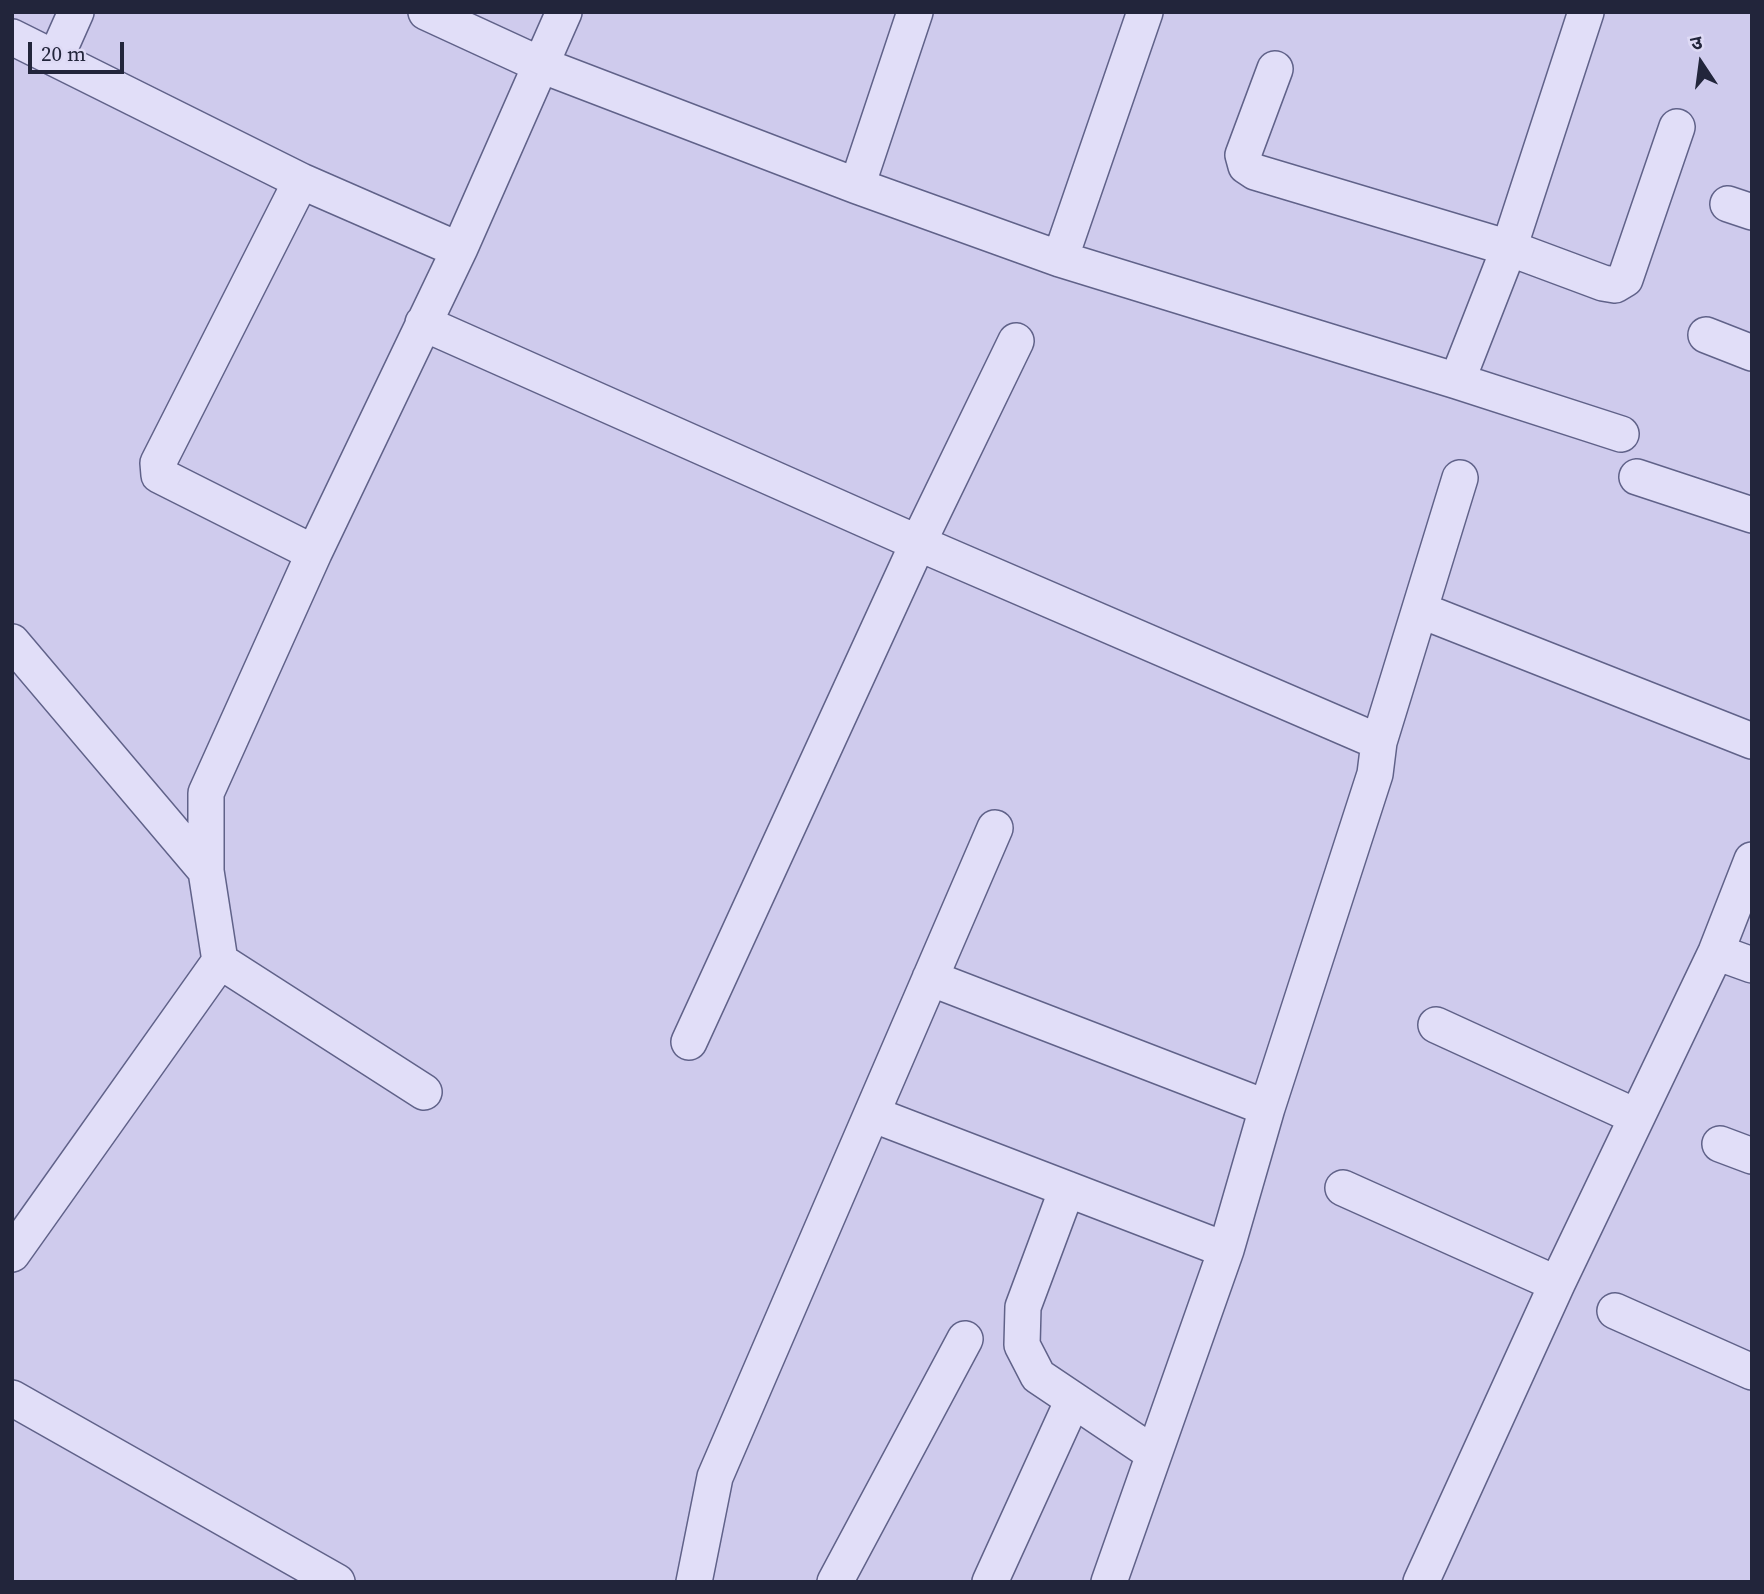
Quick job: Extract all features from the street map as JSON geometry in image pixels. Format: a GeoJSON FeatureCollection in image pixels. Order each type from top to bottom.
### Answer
{"type":"FeatureCollection","features":[{"type":"Feature","properties":{"kind":"street"},"geometry":{"type":"LineString","coordinates":[[56,57],[76,12]]}},
{"type":"Feature","properties":{"kind":"street"},"geometry":{"type":"LineString","coordinates":[[426,12],[541,65],[857,186],[1060,259],[1621,434]]}},
{"type":"Feature","properties":{"kind":"street"},"geometry":{"type":"LineString","coordinates":[[12,1254],[220,961],[206,872],[206,793],[314,554],[459,250],[564,12]]}},
{"type":"Feature","properties":{"kind":"street"},"geometry":{"type":"LineString","coordinates":[[857,186],[915,12]]}},
{"type":"Feature","properties":{"kind":"street"},"geometry":{"type":"LineString","coordinates":[[1060,259],[1145,12]]}},
{"type":"Feature","properties":{"kind":"street"},"geometry":{"type":"LineString","coordinates":[[1457,381],[1509,248],[1586,12]]}},
{"type":"Feature","properties":{"kind":"street"},"geometry":{"type":"LineString","coordinates":[[12,37],[301,181],[459,250]]}},
{"type":"Feature","properties":{"kind":"street"},"geometry":{"type":"LineString","coordinates":[[1275,69],[1243,155],[1246,166],[1255,172],[1509,248],[1615,285],[1625,279],[1677,127]]}},
{"type":"Feature","properties":{"kind":"street"},"geometry":{"type":"LineString","coordinates":[[301,181],[158,463],[159,475],[314,554]]}},
{"type":"Feature","properties":{"kind":"street"},"geometry":{"type":"LineString","coordinates":[[423,323],[918,543],[1379,742]]}},
{"type":"Feature","properties":{"kind":"street"},"geometry":{"type":"LineString","coordinates":[[1706,335],[1752,353]]}},
{"type":"Feature","properties":{"kind":"street"},"geometry":{"type":"LineString","coordinates":[[689,1042],[918,543],[1016,341]]}},
{"type":"Feature","properties":{"kind":"street"},"geometry":{"type":"LineString","coordinates":[[1637,477],[1752,515]]}},
{"type":"Feature","properties":{"kind":"street"},"geometry":{"type":"LineString","coordinates":[[1109,1582],[1226,1250],[1267,1108],[1375,774],[1379,742],[1460,478]]}},
{"type":"Feature","properties":{"kind":"street"},"geometry":{"type":"LineString","coordinates":[[1420,610],[1752,741]]}},
{"type":"Feature","properties":{"kind":"street"},"geometry":{"type":"LineString","coordinates":[[12,642],[206,872]]}},
{"type":"Feature","properties":{"kind":"street"},"geometry":{"type":"LineString","coordinates":[[694,1582],[715,1477],[995,828]]}},
{"type":"Feature","properties":{"kind":"street"},"geometry":{"type":"LineString","coordinates":[[1421,1582],[1557,1284],[1716,952],[1752,860]]}},
{"type":"Feature","properties":{"kind":"street"},"geometry":{"type":"LineString","coordinates":[[1716,952],[1752,965]]}},
{"type":"Feature","properties":{"kind":"street"},"geometry":{"type":"LineString","coordinates":[[220,961],[424,1092]]}},
{"type":"Feature","properties":{"kind":"street"},"geometry":{"type":"LineString","coordinates":[[930,978],[1267,1108]]}},
{"type":"Feature","properties":{"kind":"street"},"geometry":{"type":"LineString","coordinates":[[1436,1025],[1637,1117]]}},
{"type":"Feature","properties":{"kind":"street"},"geometry":{"type":"LineString","coordinates":[[872,1114],[1226,1250]]}},
{"type":"Feature","properties":{"kind":"street"},"geometry":{"type":"LineString","coordinates":[[1343,1188],[1557,1284]]}},
{"type":"Feature","properties":{"kind":"street"},"geometry":{"type":"LineString","coordinates":[[1067,1189],[1023,1307],[1022,1345],[1038,1376],[1154,1454]]}},
{"type":"Feature","properties":{"kind":"street"},"geometry":{"type":"LineString","coordinates":[[1615,1311],[1752,1372]]}},
{"type":"Feature","properties":{"kind":"street"},"geometry":{"type":"LineString","coordinates":[[835,1582],[965,1339]]}},
{"type":"Feature","properties":{"kind":"street"},"geometry":{"type":"LineString","coordinates":[[12,1398],[337,1582]]}},
{"type":"Feature","properties":{"kind":"street"},"geometry":{"type":"LineString","coordinates":[[990,1582],[1073,1399]]}}]}
